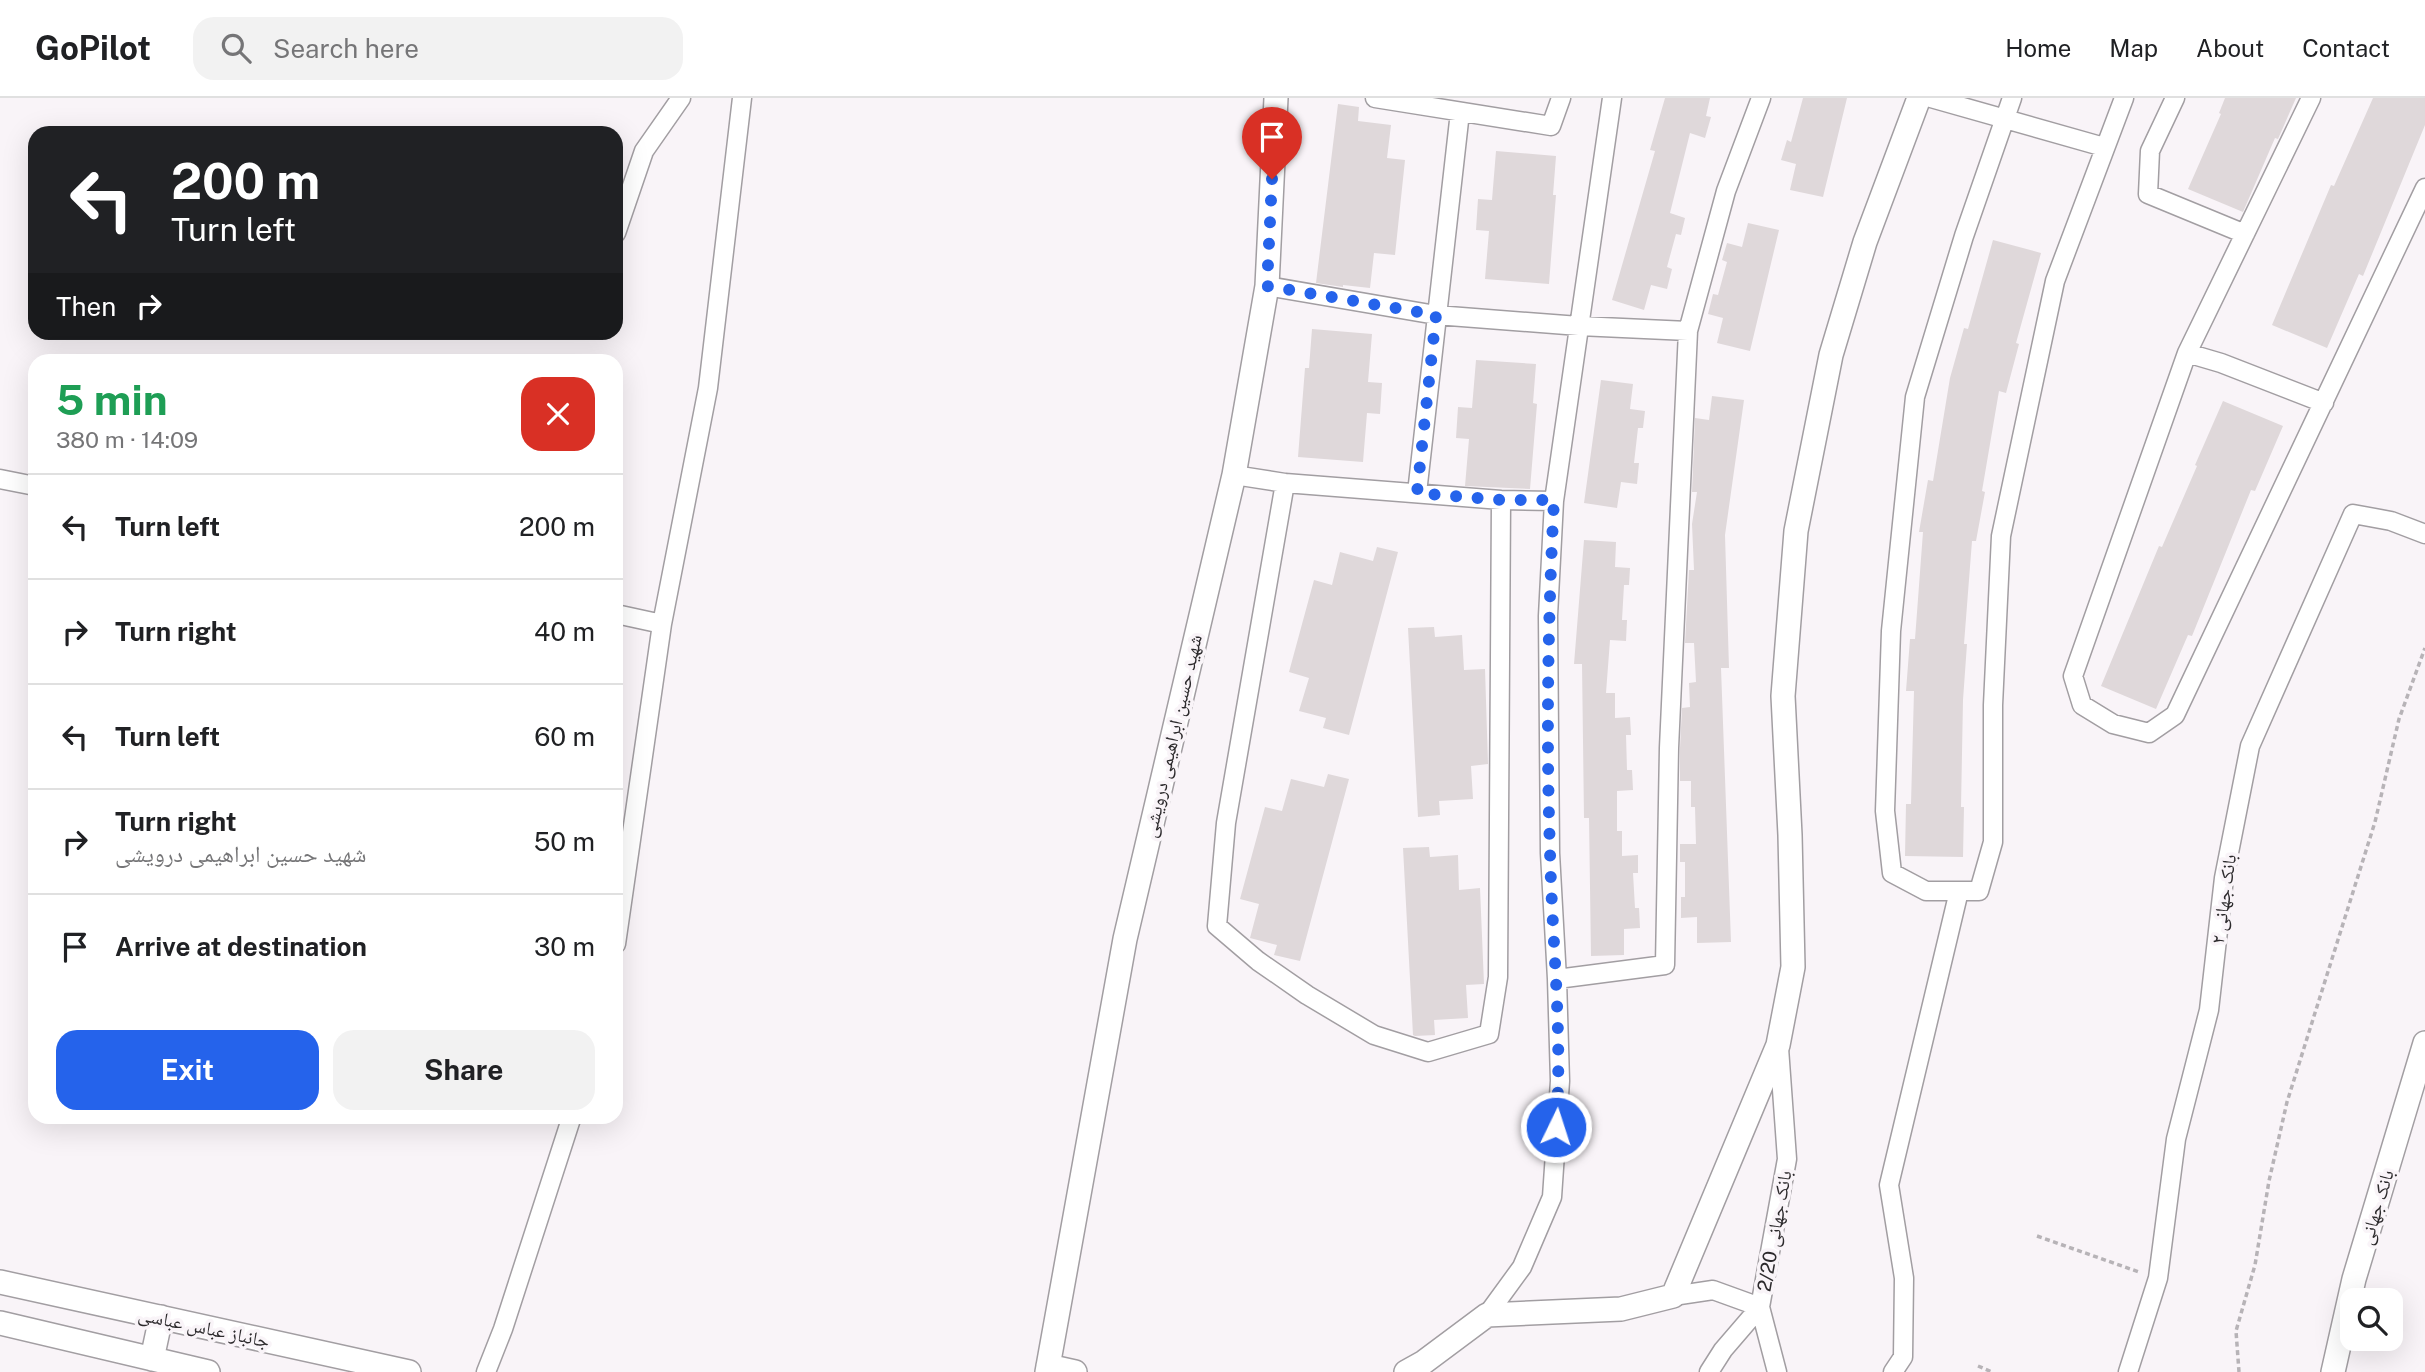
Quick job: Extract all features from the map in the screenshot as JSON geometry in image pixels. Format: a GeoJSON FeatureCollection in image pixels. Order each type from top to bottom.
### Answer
{"type":"FeatureCollection","features":[{"type":"Feature","properties":{"kind":"street"},"geometry":{"type":"LineString","coordinates":[[623,212],[644,151],[681,98]]}},
{"type":"Feature","properties":{"kind":"street"},"geometry":{"type":"LineString","coordinates":[[623,895],[662,624],[708,388],[742,98]]}},
{"type":"Feature","properties":{"kind":"street","name":"شهید حسین ابراهیمی درویشی"},"geometry":{"type":"LineString","coordinates":[[1048,1369],[1125,939],[1234,475],[1267,286],[1276,98]]}},
{"type":"Feature","properties":{"kind":"street"},"geometry":{"type":"LineString","coordinates":[[1375,98],[1551,126],[1561,98]]}},
{"type":"Feature","properties":{"kind":"street"},"geometry":{"type":"LineString","coordinates":[[1406,1372],[1424,1362],[1487,1315],[1521,1267],[1552,1197],[1560,1081],[1550,853],[1548,616],[1554,500],[1612,98]]}},
{"type":"Feature","properties":{"kind":"street"},"geometry":{"type":"LineString","coordinates":[[1557,979],[1665,965],[1669,748],[1688,331],[1726,191],[1761,98]]}},
{"type":"Feature","properties":{"kind":"street"},"geometry":{"type":"LineString","coordinates":[[1673,1296],[1778,1045],[1793,967],[1783,696],[1796,531],[1831,355],[1865,243],[1919,98]]}},
{"type":"Feature","properties":{"kind":"street"},"geometry":{"type":"LineString","coordinates":[[1931,98],[2104,147]]}},
{"type":"Feature","properties":{"kind":"street"},"geometry":{"type":"LineString","coordinates":[[2012,98],[1964,236],[1915,397],[1891,631],[1885,811],[1892,873],[1926,891],[1979,891],[1993,842],[1993,705],[2001,536],[2055,281],[2124,98]]}},
{"type":"Feature","properties":{"kind":"street"},"geometry":{"type":"LineString","coordinates":[[2175,98],[2150,150],[2148,194],[2245,234]]}},
{"type":"Feature","properties":{"kind":"street"},"geometry":{"type":"LineString","coordinates":[[2311,98],[2187,353],[2073,676],[2082,705],[2113,724],[2149,733],[2175,715],[2425,188]]}},
{"type":"Feature","properties":{"kind":"street"},"geometry":{"type":"LineString","coordinates":[[1417,493],[1460,112]]}},
{"type":"Feature","properties":{"kind":"street"},"geometry":{"type":"LineString","coordinates":[[1267,286],[1436,315],[1688,331]]}},
{"type":"Feature","properties":{"kind":"street"},"geometry":{"type":"LineString","coordinates":[[2187,353],[2221,363],[2324,403]]}},
{"type":"Feature","properties":{"kind":"street"},"geometry":{"type":"LineString","coordinates":[[1234,475],[1285,483],[1501,500],[1554,500]]}},
{"type":"Feature","properties":{"kind":"street"},"geometry":{"type":"LineString","coordinates":[[0,479],[28,485]]}},
{"type":"Feature","properties":{"kind":"street"},"geometry":{"type":"LineString","coordinates":[[1285,483],[1226,823],[1217,926],[1258,961],[1307,996],[1374,1035],[1428,1052],[1489,1034],[1497,977],[1501,500]]}},
{"type":"Feature","properties":{"kind":"street","name":"بانک جهانی ۲"},"geometry":{"type":"LineString","coordinates":[[2128,1372],[2158,1278],[2176,1139],[2209,1010],[2224,878],[2250,746],[2353,514],[2391,521],[2425,534]]}},
{"type":"Feature","properties":{"kind":"street"},"geometry":{"type":"LineString","coordinates":[[623,616],[662,624]]}},
{"type":"Feature","properties":{"kind":"street"},"geometry":{"type":"LineString","coordinates":[[1893,1372],[1903,1357],[1905,1278],[1889,1185],[1959,891]]}},
{"type":"Feature","properties":{"kind":"street","name":"بانک جهانی"},"geometry":{"type":"LineString","coordinates":[[2333,1372],[2354,1279],[2425,1043]]}},
{"type":"Feature","properties":{"kind":"street","name":"بانک جهانی 2/20"},"geometry":{"type":"LineString","coordinates":[[1777,1372],[1760,1307],[1787,1159],[1778,1045]]}},
{"type":"Feature","properties":{"kind":"street"},"geometry":{"type":"LineString","coordinates":[[486,1372],[503,1329],[569,1124]]}},
{"type":"Feature","properties":{"kind":"street","name":"جانباز عباس عباسی"},"geometry":{"type":"LineString","coordinates":[[0,1282],[409,1372]]}},
{"type":"Feature","properties":{"kind":"street"},"geometry":{"type":"LineString","coordinates":[[1487,1315],[1621,1309],[1673,1296],[1713,1290],[1760,1307],[1723,1350],[1709,1372]]}},
{"type":"Feature","properties":{"kind":"street"},"geometry":{"type":"LineString","coordinates":[[152,1359],[161,1317]]}},
{"type":"Feature","properties":{"kind":"street"},"geometry":{"type":"LineString","coordinates":[[0,1323],[208,1372]]}},
{"type":"Feature","properties":{"kind":"street"},"geometry":{"type":"LineString","coordinates":[[1048,1369],[1075,1372]]}},
{"type":"Feature","properties":{"kind":"path"},"geometry":{"type":"LineString","coordinates":[[2239,1372],[2236,1331],[2255,1265],[2269,1181],[2287,1102],[2375,822],[2399,719],[2425,648]]}},
{"type":"Feature","properties":{"kind":"path"},"geometry":{"type":"LineString","coordinates":[[2037,1236],[2158,1278]]}},
{"type":"Feature","properties":{"kind":"path"},"geometry":{"type":"LineString","coordinates":[[1978,1366],[1992,1372]]}},
{"type":"Feature","properties":{"kind":"building"},"geometry":{"type":"Polygon","coordinates":[[[1665,98],[1710,98],[1706,116],[1711,117],[1705,138],[1690,133],[1670,213],[1685,218],[1681,235],[1676,234],[1667,267],[1672,269],[1667,289],[1651,285],[1644,310],[1612,300],[1655,151],[1650,150],[1665,98]]]}},
{"type":"Feature","properties":{"kind":"building"},"geometry":{"type":"Polygon","coordinates":[[[1803,98],[1847,98],[1823,197],[1790,190],[1796,164],[1781,160],[1787,140],[1791,142],[1803,98]]]}},
{"type":"Feature","properties":{"kind":"building"},"geometry":{"type":"Polygon","coordinates":[[[2225,98],[2296,98],[2278,139],[2275,138],[2243,212],[2188,189],[2221,114],[2219,113],[2225,98]]]}},
{"type":"Feature","properties":{"kind":"building"},"geometry":{"type":"Polygon","coordinates":[[[2373,98],[2425,98],[2425,125],[2363,276],[2359,274],[2327,348],[2272,325],[2331,185],[2334,186],[2373,98]]]}},
{"type":"Feature","properties":{"kind":"building"},"geometry":{"type":"Polygon","coordinates":[[[1338,104],[1359,107],[1358,121],[1391,125],[1387,158],[1405,160],[1395,255],[1374,253],[1370,288],[1316,283],[1338,104]]]}},
{"type":"Feature","properties":{"kind":"building"},"geometry":{"type":"Polygon","coordinates":[[[1496,151],[1556,156],[1553,195],[1556,195],[1549,284],[1485,279],[1489,231],[1476,230],[1478,199],[1492,200],[1496,151]]]}},
{"type":"Feature","properties":{"kind":"building"},"geometry":{"type":"Polygon","coordinates":[[[1748,223],[1779,230],[1750,351],[1717,343],[1723,318],[1708,314],[1713,294],[1718,295],[1727,262],[1722,260],[1727,243],[1742,247],[1748,223]]]}},
{"type":"Feature","properties":{"kind":"building"},"geometry":{"type":"Polygon","coordinates":[[[1993,240],[2041,253],[2016,343],[2019,344],[2006,393],[1999,391],[1982,491],[1985,492],[1976,541],[1972,541],[1964,644],[1967,644],[1963,700],[1963,857],[1905,856],[1906,804],[1911,804],[1914,691],[1906,691],[1910,639],[1915,639],[1923,532],[1919,532],[1928,480],[1933,481],[1950,378],[1964,328],[1968,329],[1993,240]]]}},
{"type":"Feature","properties":{"kind":"building"},"geometry":{"type":"Polygon","coordinates":[[[1312,329],[1372,334],[1368,382],[1382,383],[1380,414],[1367,413],[1363,462],[1298,457],[1305,368],[1309,368],[1312,329]]]}},
{"type":"Feature","properties":{"kind":"building"},"geometry":{"type":"Polygon","coordinates":[[[1476,360],[1536,364],[1533,403],[1537,404],[1530,489],[1465,486],[1469,439],[1456,438],[1458,407],[1472,408],[1476,360]]]}},
{"type":"Feature","properties":{"kind":"building"},"geometry":{"type":"Polygon","coordinates":[[[1601,380],[1633,384],[1630,409],[1645,411],[1643,428],[1638,428],[1634,463],[1639,463],[1637,484],[1621,482],[1617,508],[1584,503],[1601,380]]]}},
{"type":"Feature","properties":{"kind":"building"},"geometry":{"type":"Polygon","coordinates":[[[1712,396],[1744,400],[1725,535],[1729,668],[1721,668],[1731,942],[1697,943],[1697,917],[1681,918],[1681,897],[1685,897],[1685,862],[1680,862],[1680,844],[1696,844],[1691,781],[1680,781],[1680,748],[1682,708],[1690,707],[1689,683],[1696,682],[1694,643],[1685,643],[1689,570],[1694,570],[1692,524],[1697,492],[1692,492],[1695,418],[1709,420],[1712,396]]]}},
{"type":"Feature","properties":{"kind":"building"},"geometry":{"type":"Polygon","coordinates":[[[2223,401],[2283,426],[2255,491],[2251,490],[2192,636],[2188,635],[2156,709],[2101,686],[2223,401]]]}},
{"type":"Feature","properties":{"kind":"building"},"geometry":{"type":"Polygon","coordinates":[[[1584,540],[1616,542],[1615,567],[1630,568],[1629,585],[1624,585],[1622,620],[1627,620],[1626,641],[1610,640],[1606,693],[1615,693],[1615,718],[1630,717],[1631,735],[1626,735],[1627,770],[1632,770],[1633,790],[1617,791],[1617,831],[1622,831],[1622,856],[1638,855],[1638,873],[1633,873],[1635,908],[1639,908],[1640,928],[1624,929],[1624,955],[1591,956],[1589,818],[1584,818],[1582,664],[1574,664],[1584,540]]]}},
{"type":"Feature","properties":{"kind":"building"},"geometry":{"type":"Polygon","coordinates":[[[1377,547],[1398,552],[1349,735],[1323,728],[1326,718],[1299,711],[1309,678],[1289,672],[1314,580],[1332,585],[1340,552],[1373,561],[1377,547]]]}},
{"type":"Feature","properties":{"kind":"building"},"geometry":{"type":"Polygon","coordinates":[[[1434,627],[1435,637],[1462,635],[1464,670],[1485,669],[1488,764],[1471,766],[1473,799],[1439,801],[1440,815],[1418,817],[1408,628],[1434,627]]]}},
{"type":"Feature","properties":{"kind":"building"},"geometry":{"type":"Polygon","coordinates":[[[1328,774],[1349,779],[1300,961],[1274,955],[1277,945],[1250,938],[1259,904],[1240,899],[1265,807],[1282,811],[1291,779],[1324,787],[1328,774]]]}},
{"type":"Feature","properties":{"kind":"building"},"geometry":{"type":"Polygon","coordinates":[[[1429,847],[1430,857],[1458,855],[1459,890],[1480,888],[1484,984],[1466,985],[1468,1018],[1434,1020],[1435,1035],[1415,1036],[1403,848],[1429,847]]]}},
{"type":"Feature","properties":{"kind":"route"},"geometry":{"type":"LineString","coordinates":[[1272,179],[1267,286],[1436,315],[1417,493],[1501,500],[1554,500],[1548,616],[1550,853],[1560,1081],[1556,1127]]}}]}
